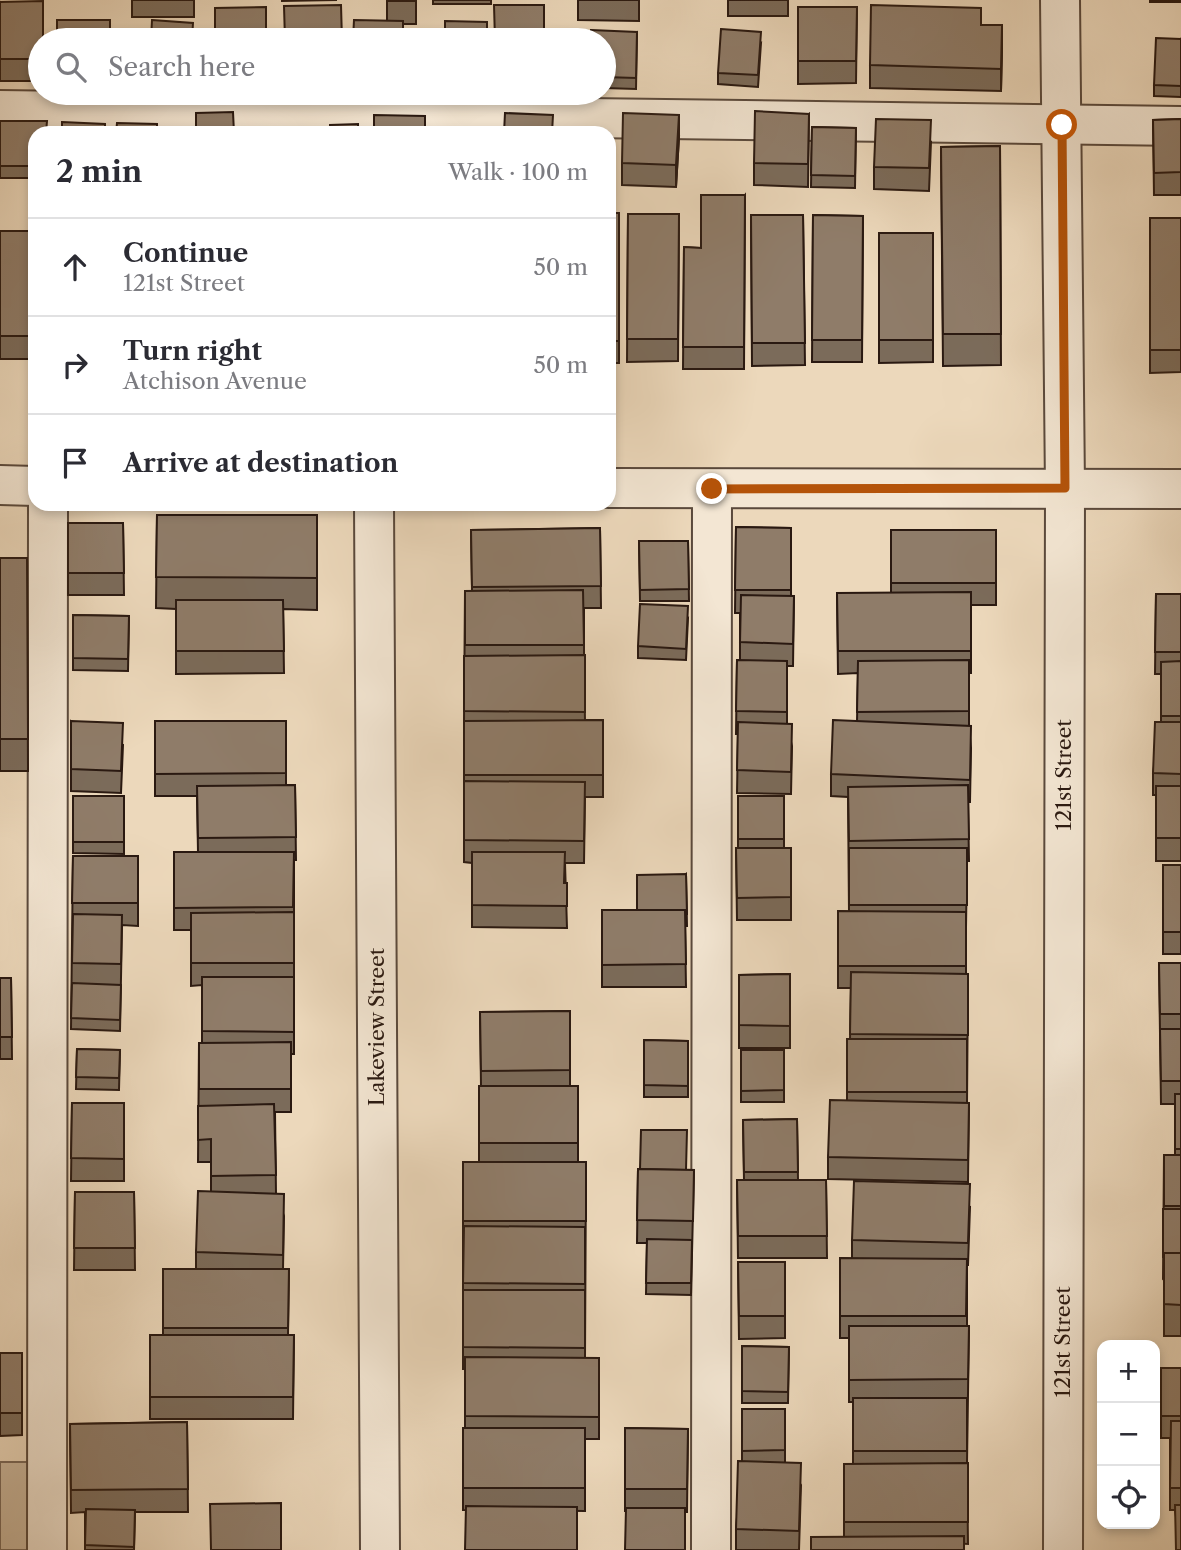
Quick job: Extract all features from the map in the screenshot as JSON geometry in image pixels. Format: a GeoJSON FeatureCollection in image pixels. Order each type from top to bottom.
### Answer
{"type":"FeatureCollection","features":[{"type":"Feature","properties":{"kind":"street","name":"121st Street"},"geometry":{"type":"LineString","coordinates":[[1060,0],[1065,488],[1063,1550]]}},
{"type":"Feature","properties":{"kind":"street"},"geometry":{"type":"LineString","coordinates":[[0,110],[1181,126]]}},
{"type":"Feature","properties":{"kind":"street"},"geometry":{"type":"LineString","coordinates":[[0,485],[28,486]]}},
{"type":"Feature","properties":{"kind":"street"},"geometry":{"type":"LineString","coordinates":[[616,488],[1181,489]]}},
{"type":"Feature","properties":{"kind":"street"},"geometry":{"type":"LineString","coordinates":[[711,1550],[712,489]]}},
{"type":"Feature","properties":{"kind":"street"},"geometry":{"type":"LineString","coordinates":[[47,1550],[48,511]]}},
{"type":"Feature","properties":{"kind":"street","name":"Lakeview Street"},"geometry":{"type":"LineString","coordinates":[[374,511],[380,1550]]}},
{"type":"Feature","properties":{"kind":"shaded area"},"geometry":{"type":"Polygon","coordinates":[[[0,1462],[33,1462],[30,1550],[0,1550],[0,1462]]]}},
{"type":"Feature","properties":{"kind":"building"},"geometry":{"type":"Polygon","coordinates":[[[43,1],[43,28],[28,28],[28,59],[0,59],[0,2],[43,1]]]}},
{"type":"Feature","properties":{"kind":"building"},"geometry":{"type":"Polygon","coordinates":[[[341,5],[342,28],[285,28],[284,6],[341,5]]]}},
{"type":"Feature","properties":{"kind":"building"},"geometry":{"type":"Polygon","coordinates":[[[494,5],[544,5],[544,28],[495,28],[494,5]]]}},
{"type":"Feature","properties":{"kind":"building"},"geometry":{"type":"Polygon","coordinates":[[[871,5],[981,8],[981,25],[1002,25],[1001,69],[870,65],[871,5]]]}},
{"type":"Feature","properties":{"kind":"building"},"geometry":{"type":"Polygon","coordinates":[[[266,7],[266,28],[215,28],[215,8],[266,7]]]}},
{"type":"Feature","properties":{"kind":"building"},"geometry":{"type":"Polygon","coordinates":[[[798,7],[857,7],[856,61],[798,61],[798,7]]]}},
{"type":"Feature","properties":{"kind":"building"},"geometry":{"type":"Polygon","coordinates":[[[57,20],[110,20],[110,28],[57,28],[57,20]]]}},
{"type":"Feature","properties":{"kind":"building"},"geometry":{"type":"Polygon","coordinates":[[[152,20],[193,23],[193,28],[152,28],[152,20]]]}},
{"type":"Feature","properties":{"kind":"building"},"geometry":{"type":"Polygon","coordinates":[[[354,20],[403,21],[403,28],[354,28],[354,20]]]}},
{"type":"Feature","properties":{"kind":"building"},"geometry":{"type":"Polygon","coordinates":[[[445,21],[487,22],[487,28],[445,28],[445,21]]]}},
{"type":"Feature","properties":{"kind":"building"},"geometry":{"type":"Polygon","coordinates":[[[721,29],[761,32],[758,75],[718,73],[721,29]]]}},
{"type":"Feature","properties":{"kind":"building"},"geometry":{"type":"Polygon","coordinates":[[[616,31],[637,32],[636,78],[616,77],[616,31]]]}},
{"type":"Feature","properties":{"kind":"building"},"geometry":{"type":"Polygon","coordinates":[[[1156,38],[1181,39],[1181,86],[1154,85],[1156,38]]]}},
{"type":"Feature","properties":{"kind":"building"},"geometry":{"type":"Polygon","coordinates":[[[755,111],[809,114],[808,164],[754,163],[755,111]]]}},
{"type":"Feature","properties":{"kind":"building"},"geometry":{"type":"Polygon","coordinates":[[[233,112],[234,126],[196,126],[196,113],[233,112]]]}},
{"type":"Feature","properties":{"kind":"building"},"geometry":{"type":"Polygon","coordinates":[[[505,113],[553,115],[552,126],[504,126],[505,113]]]}},
{"type":"Feature","properties":{"kind":"building"},"geometry":{"type":"Polygon","coordinates":[[[623,113],[679,115],[676,165],[622,163],[623,113]]]}},
{"type":"Feature","properties":{"kind":"building"},"geometry":{"type":"Polygon","coordinates":[[[374,115],[425,116],[425,126],[374,126],[374,115]]]}},
{"type":"Feature","properties":{"kind":"building"},"geometry":{"type":"Polygon","coordinates":[[[876,119],[931,120],[929,168],[874,167],[876,119]]]}},
{"type":"Feature","properties":{"kind":"building"},"geometry":{"type":"Polygon","coordinates":[[[1181,119],[1181,172],[1154,173],[1153,120],[1181,119]]]}},
{"type":"Feature","properties":{"kind":"building"},"geometry":{"type":"Polygon","coordinates":[[[0,121],[47,121],[47,126],[28,126],[28,166],[0,166],[0,121]]]}},
{"type":"Feature","properties":{"kind":"building"},"geometry":{"type":"Polygon","coordinates":[[[62,122],[105,124],[105,126],[62,126],[62,122]]]}},
{"type":"Feature","properties":{"kind":"building"},"geometry":{"type":"Polygon","coordinates":[[[117,123],[157,124],[157,126],[117,126],[117,123]]]}},
{"type":"Feature","properties":{"kind":"building"},"geometry":{"type":"Polygon","coordinates":[[[358,124],[358,126],[330,126],[358,124]]]}},
{"type":"Feature","properties":{"kind":"building"},"geometry":{"type":"Polygon","coordinates":[[[812,127],[856,128],[855,176],[811,175],[812,127]]]}},
{"type":"Feature","properties":{"kind":"building"},"geometry":{"type":"Polygon","coordinates":[[[1000,146],[1001,334],[943,334],[941,147],[1000,146]]]}},
{"type":"Feature","properties":{"kind":"building"},"geometry":{"type":"Polygon","coordinates":[[[701,195],[745,195],[744,347],[683,347],[684,247],[701,248],[701,195]]]}},
{"type":"Feature","properties":{"kind":"building"},"geometry":{"type":"Polygon","coordinates":[[[616,213],[619,213],[619,341],[616,341],[616,213]]]}},
{"type":"Feature","properties":{"kind":"building"},"geometry":{"type":"Polygon","coordinates":[[[628,214],[679,214],[678,339],[627,339],[628,214]]]}},
{"type":"Feature","properties":{"kind":"building"},"geometry":{"type":"Polygon","coordinates":[[[751,215],[803,215],[805,343],[752,343],[751,215]]]}},
{"type":"Feature","properties":{"kind":"building"},"geometry":{"type":"Polygon","coordinates":[[[813,215],[863,216],[862,340],[812,340],[813,215]]]}},
{"type":"Feature","properties":{"kind":"building"},"geometry":{"type":"Polygon","coordinates":[[[1150,218],[1181,218],[1181,350],[1150,350],[1150,218]]]}},
{"type":"Feature","properties":{"kind":"building"},"geometry":{"type":"Polygon","coordinates":[[[0,231],[28,231],[28,336],[0,336],[0,231]]]}},
{"type":"Feature","properties":{"kind":"building"},"geometry":{"type":"Polygon","coordinates":[[[879,233],[933,233],[933,340],[879,340],[879,233]]]}},
{"type":"Feature","properties":{"kind":"building"},"geometry":{"type":"Polygon","coordinates":[[[157,515],[317,515],[317,578],[156,577],[157,515]]]}},
{"type":"Feature","properties":{"kind":"building"},"geometry":{"type":"Polygon","coordinates":[[[68,523],[123,523],[124,573],[68,573],[68,523]]]}},
{"type":"Feature","properties":{"kind":"building"},"geometry":{"type":"Polygon","coordinates":[[[736,527],[791,528],[791,590],[735,590],[736,527]]]}},
{"type":"Feature","properties":{"kind":"building"},"geometry":{"type":"Polygon","coordinates":[[[600,528],[601,586],[472,587],[471,530],[600,528]]]}},
{"type":"Feature","properties":{"kind":"building"},"geometry":{"type":"Polygon","coordinates":[[[891,530],[996,530],[996,583],[891,583],[891,530]]]}},
{"type":"Feature","properties":{"kind":"building"},"geometry":{"type":"Polygon","coordinates":[[[639,541],[688,541],[689,589],[640,590],[639,541]]]}},
{"type":"Feature","properties":{"kind":"building"},"geometry":{"type":"Polygon","coordinates":[[[0,558],[27,558],[28,739],[0,739],[0,558]]]}},
{"type":"Feature","properties":{"kind":"building"},"geometry":{"type":"Polygon","coordinates":[[[583,590],[584,645],[465,645],[465,591],[583,590]]]}},
{"type":"Feature","properties":{"kind":"building"},"geometry":{"type":"Polygon","coordinates":[[[971,592],[971,651],[838,651],[837,593],[971,592]]]}},
{"type":"Feature","properties":{"kind":"building"},"geometry":{"type":"Polygon","coordinates":[[[1156,594],[1181,594],[1181,652],[1155,652],[1156,594]]]}},
{"type":"Feature","properties":{"kind":"building"},"geometry":{"type":"Polygon","coordinates":[[[741,595],[794,596],[793,644],[740,642],[741,595]]]}},
{"type":"Feature","properties":{"kind":"building"},"geometry":{"type":"Polygon","coordinates":[[[176,600],[283,600],[284,651],[176,651],[176,600]]]}},
{"type":"Feature","properties":{"kind":"building"},"geometry":{"type":"Polygon","coordinates":[[[640,604],[688,606],[686,649],[638,646],[640,604]]]}},
{"type":"Feature","properties":{"kind":"building"},"geometry":{"type":"Polygon","coordinates":[[[73,615],[129,616],[128,659],[73,658],[73,615]]]}},
{"type":"Feature","properties":{"kind":"building"},"geometry":{"type":"Polygon","coordinates":[[[585,655],[585,712],[464,711],[464,656],[585,655]]]}},
{"type":"Feature","properties":{"kind":"building"},"geometry":{"type":"Polygon","coordinates":[[[737,660],[787,661],[787,712],[736,711],[737,660]]]}},
{"type":"Feature","properties":{"kind":"building"},"geometry":{"type":"Polygon","coordinates":[[[969,660],[969,711],[857,712],[858,661],[969,660]]]}},
{"type":"Feature","properties":{"kind":"building"},"geometry":{"type":"Polygon","coordinates":[[[1181,661],[1181,716],[1161,716],[1161,662],[1181,661]]]}},
{"type":"Feature","properties":{"kind":"building"},"geometry":{"type":"Polygon","coordinates":[[[603,720],[603,775],[464,775],[464,721],[603,720]]]}},
{"type":"Feature","properties":{"kind":"building"},"geometry":{"type":"Polygon","coordinates":[[[833,720],[971,726],[970,780],[831,774],[833,720]]]}},
{"type":"Feature","properties":{"kind":"building"},"geometry":{"type":"Polygon","coordinates":[[[71,721],[123,723],[121,771],[71,769],[71,721]]]}},
{"type":"Feature","properties":{"kind":"building"},"geometry":{"type":"Polygon","coordinates":[[[155,721],[286,721],[286,773],[155,774],[155,721]]]}},
{"type":"Feature","properties":{"kind":"building"},"geometry":{"type":"Polygon","coordinates":[[[738,722],[792,724],[791,772],[737,770],[738,722]]]}},
{"type":"Feature","properties":{"kind":"building"},"geometry":{"type":"Polygon","coordinates":[[[1155,722],[1181,722],[1181,774],[1153,773],[1155,722]]]}},
{"type":"Feature","properties":{"kind":"building"},"geometry":{"type":"Polygon","coordinates":[[[464,781],[585,782],[584,841],[464,840],[464,781]]]}},
{"type":"Feature","properties":{"kind":"building"},"geometry":{"type":"Polygon","coordinates":[[[295,785],[296,837],[198,838],[197,786],[295,785]]]}},
{"type":"Feature","properties":{"kind":"building"},"geometry":{"type":"Polygon","coordinates":[[[968,785],[969,839],[849,841],[848,787],[968,785]]]}},
{"type":"Feature","properties":{"kind":"building"},"geometry":{"type":"Polygon","coordinates":[[[1156,786],[1181,786],[1181,838],[1156,838],[1156,786]]]}},
{"type":"Feature","properties":{"kind":"building"},"geometry":{"type":"Polygon","coordinates":[[[73,796],[124,796],[124,842],[73,842],[73,796]]]}},
{"type":"Feature","properties":{"kind":"building"},"geometry":{"type":"Polygon","coordinates":[[[738,796],[784,796],[784,839],[738,839],[738,796]]]}},
{"type":"Feature","properties":{"kind":"building"},"geometry":{"type":"Polygon","coordinates":[[[736,848],[791,848],[791,897],[737,898],[736,848]]]}},
{"type":"Feature","properties":{"kind":"building"},"geometry":{"type":"Polygon","coordinates":[[[849,848],[967,848],[967,905],[849,905],[849,848]]]}},
{"type":"Feature","properties":{"kind":"building"},"geometry":{"type":"Polygon","coordinates":[[[174,852],[294,852],[293,907],[174,908],[174,852]]]}},
{"type":"Feature","properties":{"kind":"building"},"geometry":{"type":"Polygon","coordinates":[[[472,852],[565,852],[564,883],[567,883],[567,906],[472,905],[472,852]]]}},
{"type":"Feature","properties":{"kind":"building"},"geometry":{"type":"Polygon","coordinates":[[[73,856],[138,856],[138,903],[72,903],[73,856]]]}},
{"type":"Feature","properties":{"kind":"building"},"geometry":{"type":"Polygon","coordinates":[[[1163,865],[1181,865],[1181,932],[1163,932],[1163,865]]]}},
{"type":"Feature","properties":{"kind":"building"},"geometry":{"type":"Polygon","coordinates":[[[686,874],[687,914],[685,910],[637,910],[637,875],[686,874]]]}},
{"type":"Feature","properties":{"kind":"building"},"geometry":{"type":"Polygon","coordinates":[[[602,910],[685,910],[686,964],[602,965],[602,910]]]}},
{"type":"Feature","properties":{"kind":"building"},"geometry":{"type":"Polygon","coordinates":[[[838,911],[966,912],[966,966],[838,966],[838,911]]]}},
{"type":"Feature","properties":{"kind":"building"},"geometry":{"type":"Polygon","coordinates":[[[294,912],[294,963],[191,963],[191,913],[294,912]]]}},
{"type":"Feature","properties":{"kind":"building"},"geometry":{"type":"Polygon","coordinates":[[[73,914],[122,915],[121,964],[72,963],[73,914]]]}},
{"type":"Feature","properties":{"kind":"building"},"geometry":{"type":"Polygon","coordinates":[[[1159,963],[1181,963],[1181,1014],[1160,1014],[1159,963]]]}},
{"type":"Feature","properties":{"kind":"building"},"geometry":{"type":"Polygon","coordinates":[[[851,972],[968,974],[968,1035],[850,1034],[851,972]]]}},
{"type":"Feature","properties":{"kind":"building"},"geometry":{"type":"Polygon","coordinates":[[[790,974],[790,1026],[739,1025],[739,975],[790,974]]]}},
{"type":"Feature","properties":{"kind":"building"},"geometry":{"type":"Polygon","coordinates":[[[202,977],[294,977],[294,1032],[202,1031],[202,977]]]}},
{"type":"Feature","properties":{"kind":"building"},"geometry":{"type":"Polygon","coordinates":[[[0,978],[11,978],[12,1037],[0,1037],[0,978]]]}},
{"type":"Feature","properties":{"kind":"building"},"geometry":{"type":"Polygon","coordinates":[[[72,983],[121,985],[120,1020],[71,1018],[72,983]]]}},
{"type":"Feature","properties":{"kind":"building"},"geometry":{"type":"Polygon","coordinates":[[[570,1011],[570,1070],[481,1071],[480,1012],[570,1011]]]}},
{"type":"Feature","properties":{"kind":"building"},"geometry":{"type":"Polygon","coordinates":[[[1160,1029],[1181,1029],[1181,1081],[1161,1081],[1160,1029]]]}},
{"type":"Feature","properties":{"kind":"building"},"geometry":{"type":"Polygon","coordinates":[[[847,1039],[967,1039],[967,1092],[847,1092],[847,1039]]]}},
{"type":"Feature","properties":{"kind":"building"},"geometry":{"type":"Polygon","coordinates":[[[644,1040],[688,1041],[688,1086],[644,1085],[644,1040]]]}},
{"type":"Feature","properties":{"kind":"building"},"geometry":{"type":"Polygon","coordinates":[[[291,1042],[291,1089],[199,1089],[199,1043],[291,1042]]]}},
{"type":"Feature","properties":{"kind":"building"},"geometry":{"type":"Polygon","coordinates":[[[77,1049],[120,1050],[119,1078],[76,1077],[77,1049]]]}},
{"type":"Feature","properties":{"kind":"building"},"geometry":{"type":"Polygon","coordinates":[[[741,1050],[784,1050],[784,1090],[741,1091],[741,1050]]]}},
{"type":"Feature","properties":{"kind":"building"},"geometry":{"type":"Polygon","coordinates":[[[479,1086],[578,1086],[578,1143],[479,1143],[479,1086]]]}},
{"type":"Feature","properties":{"kind":"building"},"geometry":{"type":"Polygon","coordinates":[[[1175,1094],[1181,1094],[1181,1149],[1175,1149],[1175,1094]]]}},
{"type":"Feature","properties":{"kind":"building"},"geometry":{"type":"Polygon","coordinates":[[[830,1100],[969,1103],[968,1160],[828,1157],[830,1100]]]}},
{"type":"Feature","properties":{"kind":"building"},"geometry":{"type":"Polygon","coordinates":[[[72,1103],[124,1103],[124,1159],[71,1158],[72,1103]]]}},
{"type":"Feature","properties":{"kind":"building"},"geometry":{"type":"Polygon","coordinates":[[[274,1104],[276,1175],[211,1176],[211,1139],[198,1140],[198,1106],[274,1104]]]}},
{"type":"Feature","properties":{"kind":"building"},"geometry":{"type":"Polygon","coordinates":[[[797,1119],[798,1172],[744,1172],[743,1120],[797,1119]]]}},
{"type":"Feature","properties":{"kind":"building"},"geometry":{"type":"Polygon","coordinates":[[[641,1130],[687,1130],[686,1170],[640,1169],[641,1130]]]}},
{"type":"Feature","properties":{"kind":"building"},"geometry":{"type":"Polygon","coordinates":[[[1164,1155],[1181,1155],[1181,1206],[1164,1206],[1164,1155]]]}},
{"type":"Feature","properties":{"kind":"building"},"geometry":{"type":"Polygon","coordinates":[[[463,1162],[586,1162],[586,1221],[463,1221],[463,1162]]]}},
{"type":"Feature","properties":{"kind":"building"},"geometry":{"type":"Polygon","coordinates":[[[638,1169],[694,1170],[693,1221],[637,1220],[638,1169]]]}},
{"type":"Feature","properties":{"kind":"building"},"geometry":{"type":"Polygon","coordinates":[[[737,1180],[826,1180],[827,1236],[738,1236],[737,1180]]]}},
{"type":"Feature","properties":{"kind":"building"},"geometry":{"type":"Polygon","coordinates":[[[854,1181],[970,1184],[968,1243],[852,1240],[854,1181]]]}},
{"type":"Feature","properties":{"kind":"building"},"geometry":{"type":"Polygon","coordinates":[[[198,1191],[284,1194],[283,1255],[196,1252],[198,1191]]]}},
{"type":"Feature","properties":{"kind":"building"},"geometry":{"type":"Polygon","coordinates":[[[75,1192],[134,1192],[135,1248],[74,1248],[75,1192]]]}},
{"type":"Feature","properties":{"kind":"building"},"geometry":{"type":"Polygon","coordinates":[[[1163,1209],[1181,1209],[1181,1253],[1164,1253],[1164,1257],[1163,1257],[1163,1209]]]}},
{"type":"Feature","properties":{"kind":"building"},"geometry":{"type":"Polygon","coordinates":[[[464,1226],[585,1227],[585,1284],[463,1283],[464,1226]]]}},
{"type":"Feature","properties":{"kind":"building"},"geometry":{"type":"Polygon","coordinates":[[[647,1239],[692,1240],[691,1283],[646,1283],[647,1239]]]}},
{"type":"Feature","properties":{"kind":"building"},"geometry":{"type":"Polygon","coordinates":[[[1164,1253],[1181,1253],[1181,1305],[1164,1304],[1164,1253]]]}},
{"type":"Feature","properties":{"kind":"building"},"geometry":{"type":"Polygon","coordinates":[[[840,1258],[967,1259],[966,1316],[840,1316],[840,1258]]]}},
{"type":"Feature","properties":{"kind":"building"},"geometry":{"type":"Polygon","coordinates":[[[738,1262],[785,1262],[785,1316],[739,1316],[738,1262]]]}},
{"type":"Feature","properties":{"kind":"building"},"geometry":{"type":"Polygon","coordinates":[[[163,1269],[289,1269],[288,1328],[163,1328],[163,1269]]]}},
{"type":"Feature","properties":{"kind":"building"},"geometry":{"type":"Polygon","coordinates":[[[463,1290],[585,1290],[585,1348],[463,1347],[463,1290]]]}},
{"type":"Feature","properties":{"kind":"building"},"geometry":{"type":"Polygon","coordinates":[[[849,1326],[969,1326],[968,1379],[849,1380],[849,1326]]]}},
{"type":"Feature","properties":{"kind":"building"},"geometry":{"type":"Polygon","coordinates":[[[150,1335],[294,1335],[293,1397],[150,1397],[150,1335]]]}},
{"type":"Feature","properties":{"kind":"building"},"geometry":{"type":"Polygon","coordinates":[[[742,1346],[789,1347],[788,1392],[742,1391],[742,1346]]]}},
{"type":"Feature","properties":{"kind":"building"},"geometry":{"type":"Polygon","coordinates":[[[0,1353],[22,1353],[22,1413],[0,1413],[0,1353]]]}},
{"type":"Feature","properties":{"kind":"building"},"geometry":{"type":"Polygon","coordinates":[[[465,1357],[599,1358],[599,1417],[465,1416],[465,1357]]]}},
{"type":"Feature","properties":{"kind":"building"},"geometry":{"type":"Polygon","coordinates":[[[1161,1368],[1181,1368],[1181,1416],[1161,1416],[1161,1368]]]}},
{"type":"Feature","properties":{"kind":"building"},"geometry":{"type":"Polygon","coordinates":[[[853,1398],[967,1398],[967,1451],[853,1451],[853,1398]]]}},
{"type":"Feature","properties":{"kind":"building"},"geometry":{"type":"Polygon","coordinates":[[[742,1409],[785,1409],[785,1450],[742,1451],[742,1409]]]}},
{"type":"Feature","properties":{"kind":"building"},"geometry":{"type":"Polygon","coordinates":[[[1171,1421],[1181,1421],[1181,1488],[1170,1488],[1171,1421]]]}},
{"type":"Feature","properties":{"kind":"building"},"geometry":{"type":"Polygon","coordinates":[[[187,1422],[188,1489],[71,1490],[70,1424],[187,1422]]]}},
{"type":"Feature","properties":{"kind":"building"},"geometry":{"type":"Polygon","coordinates":[[[463,1428],[585,1428],[585,1488],[463,1488],[463,1428]]]}},
{"type":"Feature","properties":{"kind":"building"},"geometry":{"type":"Polygon","coordinates":[[[625,1428],[688,1429],[687,1489],[625,1489],[625,1428]]]}},
{"type":"Feature","properties":{"kind":"building"},"geometry":{"type":"Polygon","coordinates":[[[738,1461],[801,1463],[799,1531],[736,1529],[738,1461]]]}},
{"type":"Feature","properties":{"kind":"building"},"geometry":{"type":"Polygon","coordinates":[[[968,1463],[968,1522],[844,1522],[844,1464],[968,1463]]]}},
{"type":"Feature","properties":{"kind":"building"},"geometry":{"type":"Polygon","coordinates":[[[281,1503],[281,1550],[211,1550],[210,1504],[281,1503]]]}},
{"type":"Feature","properties":{"kind":"building"},"geometry":{"type":"Polygon","coordinates":[[[1175,1505],[1181,1505],[1181,1550],[1176,1550],[1175,1505]]]}},
{"type":"Feature","properties":{"kind":"building"},"geometry":{"type":"Polygon","coordinates":[[[466,1506],[577,1507],[577,1550],[465,1550],[466,1506]]]}},
{"type":"Feature","properties":{"kind":"building"},"geometry":{"type":"Polygon","coordinates":[[[626,1508],[685,1508],[685,1550],[625,1550],[626,1508]]]}},
{"type":"Feature","properties":{"kind":"building"},"geometry":{"type":"Polygon","coordinates":[[[86,1509],[135,1510],[134,1547],[85,1545],[86,1509]]]}},
{"type":"Feature","properties":{"kind":"building"},"geometry":{"type":"Polygon","coordinates":[[[964,1536],[964,1550],[811,1550],[811,1537],[964,1536]]]}},
{"type":"Feature","properties":{"kind":"route"},"geometry":{"type":"LineString","coordinates":[[712,489],[1065,488],[1062,125]]}}]}
